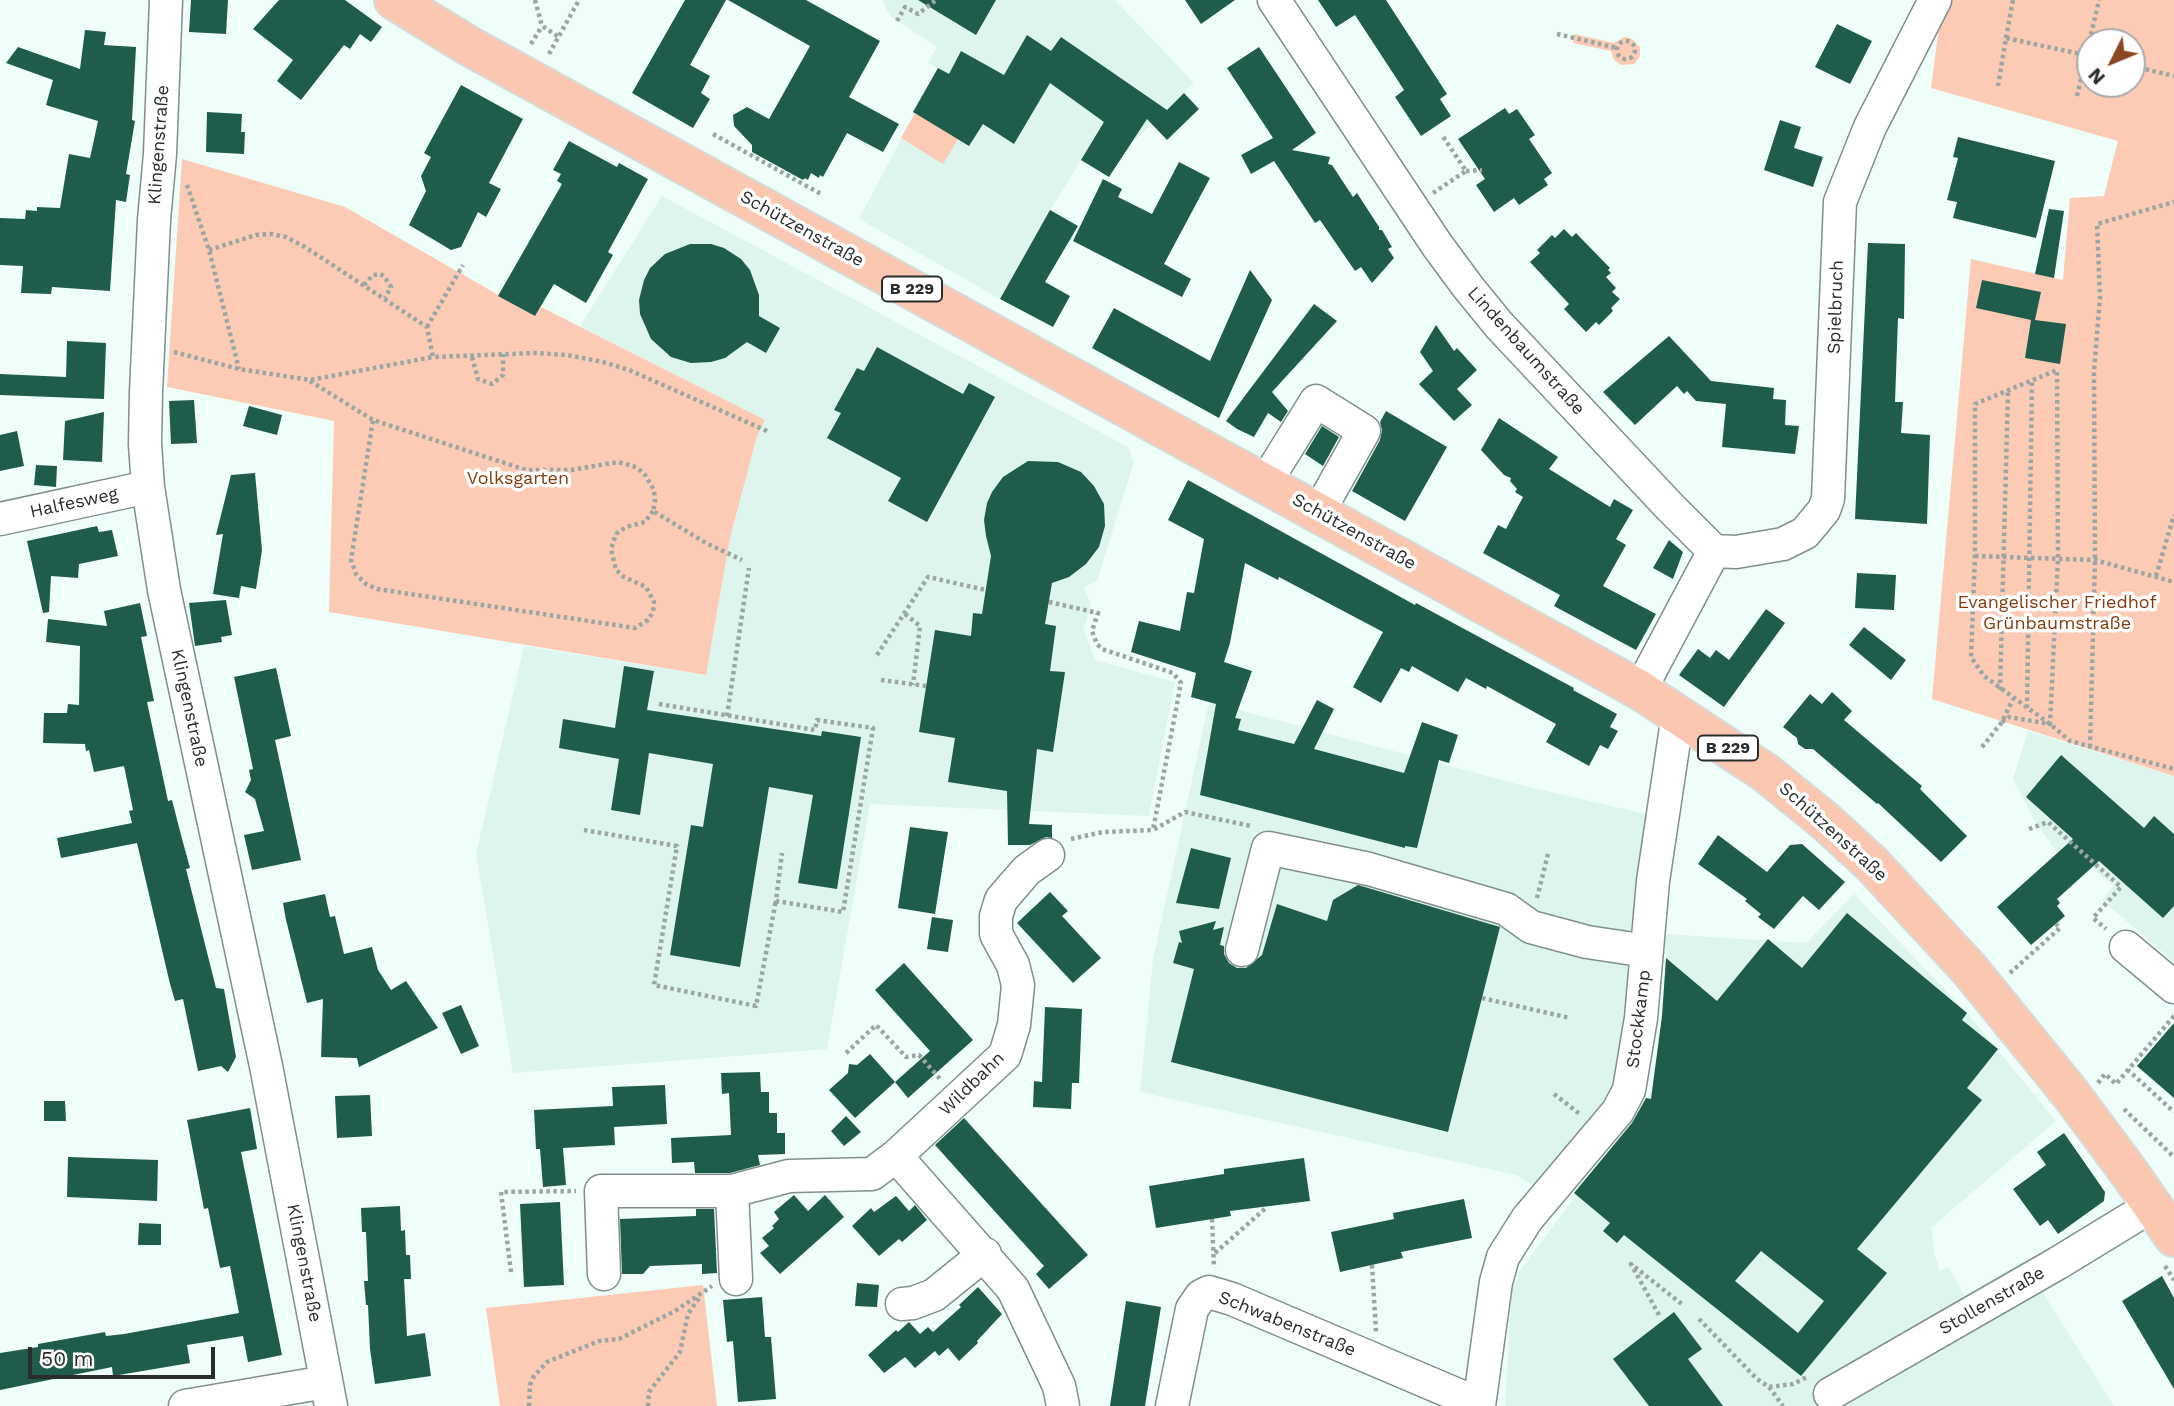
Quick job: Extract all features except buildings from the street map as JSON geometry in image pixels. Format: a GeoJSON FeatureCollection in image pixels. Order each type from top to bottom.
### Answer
{"type":"FeatureCollection","features":[{"type":"Feature","properties":{"kind":"main road","name":"Schützenstraße"},"geometry":{"type":"LineString","coordinates":[[394,0],[469,46],[1640,690],[1766,773],[1797,797],[1877,869],[2011,1019],[2153,1205],[2167,1248]]}},
{"type":"Feature","properties":{"kind":"street","name":"Klingenstraße"},"geometry":{"type":"LineString","coordinates":[[166,0],[160,153],[147,353],[145,444],[148,487],[164,590],[266,1066],[328,1394]]}},
{"type":"Feature","properties":{"kind":"street","name":"Lindenbaumstraße"},"geometry":{"type":"LineString","coordinates":[[1274,0],[1411,207],[1468,287],[1499,325],[1714,551]]}},
{"type":"Feature","properties":{"kind":"street","name":"Spielbruch"},"geometry":{"type":"LineString","coordinates":[[1714,551],[1736,552],[1783,544],[1805,533],[1824,510],[1828,499],[1840,202],[1870,127],[1935,0]]}},
{"type":"Feature","properties":{"kind":"street"},"geometry":{"type":"LineString","coordinates":[[1265,483],[1316,401],[1364,431],[1318,513]]}},
{"type":"Feature","properties":{"kind":"street","name":"Halfesweg"},"geometry":{"type":"LineString","coordinates":[[0,519],[148,487]]}},
{"type":"Feature","properties":{"kind":"street"},"geometry":{"type":"LineString","coordinates":[[1640,690],[1714,551]]}},
{"type":"Feature","properties":{"kind":"street","name":"Stockkamp"},"geometry":{"type":"LineString","coordinates":[[1479,1405],[1496,1282],[1503,1257],[1527,1219],[1618,1111],[1629,1090],[1641,1018],[1655,867],[1678,714]]}},
{"type":"Feature","properties":{"kind":"street"},"geometry":{"type":"LineString","coordinates":[[1242,950],[1268,848],[1370,869],[1506,909],[1531,928],[1587,942],[1647,951]]}},
{"type":"Feature","properties":{"kind":"street","name":"Wildbahn"},"geometry":{"type":"LineString","coordinates":[[601,1191],[732,1191],[789,1176],[872,1174],[896,1156],[1005,1055],[1011,1040],[1018,985],[1017,975],[996,934],[996,916],[1001,900],[1027,870],[1048,855]]}},
{"type":"Feature","properties":{"kind":"street"},"geometry":{"type":"LineString","coordinates":[[2126,947],[2174,987]]}},
{"type":"Feature","properties":{"kind":"street"},"geometry":{"type":"LineString","coordinates":[[896,1156],[1013,1289],[1059,1386],[1063,1406]]}},
{"type":"Feature","properties":{"kind":"street"},"geometry":{"type":"LineString","coordinates":[[601,1191],[604,1273]]}},
{"type":"Feature","properties":{"kind":"street"},"geometry":{"type":"LineString","coordinates":[[732,1191],[736,1279]]}},
{"type":"Feature","properties":{"kind":"street","name":"Stollenstraße"},"geometry":{"type":"LineString","coordinates":[[1824,1383],[2058,1263],[2153,1205]]}},
{"type":"Feature","properties":{"kind":"street"},"geometry":{"type":"LineString","coordinates":[[902,1304],[934,1295],[985,1254]]}},
{"type":"Feature","properties":{"kind":"street","name":"Schwabenstraße"},"geometry":{"type":"LineString","coordinates":[[1172,1406],[1192,1310],[1201,1296],[1209,1292],[1479,1405]]}},
{"type":"Feature","properties":{"kind":"street"},"geometry":{"type":"LineString","coordinates":[[186,1406],[328,1394]]}},
{"type":"Feature","properties":{"kind":"path"},"geometry":{"type":"LineString","coordinates":[[535,0],[542,26],[559,37]]}},
{"type":"Feature","properties":{"kind":"path"},"geometry":{"type":"LineString","coordinates":[[549,54],[579,0]]}},
{"type":"Feature","properties":{"kind":"path"},"geometry":{"type":"LineString","coordinates":[[897,21],[905,7],[918,14],[936,0]]}},
{"type":"Feature","properties":{"kind":"path"},"geometry":{"type":"LineString","coordinates":[[1998,86],[2013,0]]}},
{"type":"Feature","properties":{"kind":"path"},"geometry":{"type":"LineString","coordinates":[[2094,28],[2099,0]]}},
{"type":"Feature","properties":{"kind":"path"},"geometry":{"type":"LineString","coordinates":[[531,44],[542,26]]}},
{"type":"Feature","properties":{"kind":"path"},"geometry":{"type":"LineString","coordinates":[[1557,34],[1617,48]]}},
{"type":"Feature","properties":{"kind":"path"},"geometry":{"type":"LineString","coordinates":[[2006,38],[2076,53]]}},
{"type":"Feature","properties":{"kind":"path"},"geometry":{"type":"LineString","coordinates":[[1627,41],[1632,43],[1635,52],[1632,57],[1624,59],[1618,54],[1617,48],[1627,41]]}},
{"type":"Feature","properties":{"kind":"path"},"geometry":{"type":"LineString","coordinates":[[2146,69],[2174,76]]}},
{"type":"Feature","properties":{"kind":"path"},"geometry":{"type":"LineString","coordinates":[[713,134],[821,194]]}},
{"type":"Feature","properties":{"kind":"path"},"geometry":{"type":"LineString","coordinates":[[1442,135],[1466,171]]}},
{"type":"Feature","properties":{"kind":"path"},"geometry":{"type":"LineString","coordinates":[[1411,207],[1466,171],[1482,170]]}},
{"type":"Feature","properties":{"kind":"path"},"geometry":{"type":"LineString","coordinates":[[186,183],[209,250],[239,369]]}},
{"type":"Feature","properties":{"kind":"path"},"geometry":{"type":"LineString","coordinates":[[2090,747],[2095,560],[2094,372],[2100,297],[2097,224],[2174,202]]}},
{"type":"Feature","properties":{"kind":"path"},"geometry":{"type":"LineString","coordinates":[[209,250],[243,237],[279,236],[304,247],[427,327]]}},
{"type":"Feature","properties":{"kind":"path"},"geometry":{"type":"LineString","coordinates":[[433,357],[427,327],[463,265]]}},
{"type":"Feature","properties":{"kind":"path"},"geometry":{"type":"LineString","coordinates":[[364,285],[373,275],[384,276],[391,286],[385,298]]}},
{"type":"Feature","properties":{"kind":"path"},"geometry":{"type":"LineString","coordinates":[[170,351],[239,369],[310,380],[433,357],[556,355],[603,362],[629,370],[766,431]]}},
{"type":"Feature","properties":{"kind":"path"},"geometry":{"type":"LineString","coordinates":[[472,357],[478,379],[492,384],[503,375],[503,354]]}},
{"type":"Feature","properties":{"kind":"path"},"geometry":{"type":"LineString","coordinates":[[2050,724],[2058,558],[2057,370],[1975,404],[1975,556],[1971,657],[1984,676],[2000,690],[2070,741],[2174,769]]}},
{"type":"Feature","properties":{"kind":"path"},"geometry":{"type":"LineString","coordinates":[[310,380],[373,420],[526,470],[571,470],[618,462],[633,466],[644,473],[654,490],[653,511],[645,522],[626,527],[616,534],[611,549],[616,570],[624,577],[646,587],[654,602],[653,612],[648,620],[635,628],[377,589],[366,584],[356,574],[351,560],[373,420]]}},
{"type":"Feature","properties":{"kind":"path"},"geometry":{"type":"LineString","coordinates":[[2027,708],[2032,382]]}},
{"type":"Feature","properties":{"kind":"path"},"geometry":{"type":"LineString","coordinates":[[2000,690],[2008,391]]}},
{"type":"Feature","properties":{"kind":"path"},"geometry":{"type":"LineString","coordinates":[[653,511],[706,543],[742,560]]}},
{"type":"Feature","properties":{"kind":"path"},"geometry":{"type":"LineString","coordinates":[[2156,576],[2174,515]]}},
{"type":"Feature","properties":{"kind":"path"},"geometry":{"type":"LineString","coordinates":[[1975,556],[2095,560],[2174,582]]}},
{"type":"Feature","properties":{"kind":"path"},"geometry":{"type":"LineString","coordinates":[[727,716],[749,568]]}},
{"type":"Feature","properties":{"kind":"path"},"geometry":{"type":"LineString","coordinates":[[877,655],[928,578],[986,590]]}},
{"type":"Feature","properties":{"kind":"path"},"geometry":{"type":"LineString","coordinates":[[1049,602],[1098,612],[1092,631],[1102,649],[1173,673],[1179,678],[1181,683],[1153,830]]}},
{"type":"Feature","properties":{"kind":"path"},"geometry":{"type":"LineString","coordinates":[[905,614],[920,626],[913,685]]}},
{"type":"Feature","properties":{"kind":"path"},"geometry":{"type":"LineString","coordinates":[[881,680],[926,685]]}},
{"type":"Feature","properties":{"kind":"path"},"geometry":{"type":"LineString","coordinates":[[1982,747],[2002,722],[2013,699]]}},
{"type":"Feature","properties":{"kind":"path"},"geometry":{"type":"LineString","coordinates":[[659,705],[815,730],[817,720],[873,728],[843,912],[776,899]]}},
{"type":"Feature","properties":{"kind":"path"},"geometry":{"type":"LineString","coordinates":[[2002,722],[2009,717],[2050,724]]}},
{"type":"Feature","properties":{"kind":"path"},"geometry":{"type":"LineString","coordinates":[[1048,855],[1068,840],[1103,832],[1153,830],[1185,812],[1263,829]]}},
{"type":"Feature","properties":{"kind":"path"},"geometry":{"type":"LineString","coordinates":[[2029,829],[2048,822],[2121,887],[2106,904]]}},
{"type":"Feature","properties":{"kind":"path"},"geometry":{"type":"LineString","coordinates":[[584,830],[677,846],[654,985],[756,1006],[782,853]]}},
{"type":"Feature","properties":{"kind":"path"},"geometry":{"type":"LineString","coordinates":[[1539,893],[1548,854]]}},
{"type":"Feature","properties":{"kind":"path"},"geometry":{"type":"LineString","coordinates":[[2007,976],[2060,928],[2056,924]]}},
{"type":"Feature","properties":{"kind":"path"},"geometry":{"type":"LineString","coordinates":[[1482,998],[1570,1018]]}},
{"type":"Feature","properties":{"kind":"path"},"geometry":{"type":"LineString","coordinates":[[2097,1083],[2105,1074],[2116,1084],[2174,1016]]}},
{"type":"Feature","properties":{"kind":"path"},"geometry":{"type":"LineString","coordinates":[[846,1053],[876,1025],[906,1057],[919,1055],[958,1099]]}},
{"type":"Feature","properties":{"kind":"path"},"geometry":{"type":"LineString","coordinates":[[2128,1070],[2174,1112]]}},
{"type":"Feature","properties":{"kind":"path"},"geometry":{"type":"LineString","coordinates":[[1554,1094],[1585,1118]]}},
{"type":"Feature","properties":{"kind":"path"},"geometry":{"type":"LineString","coordinates":[[511,1272],[500,1192],[601,1191]]}},
{"type":"Feature","properties":{"kind":"path"},"geometry":{"type":"LineString","coordinates":[[1214,1253],[1268,1207]]}},
{"type":"Feature","properties":{"kind":"path"},"geometry":{"type":"LineString","coordinates":[[1212,1219],[1214,1293]]}},
{"type":"Feature","properties":{"kind":"path"},"geometry":{"type":"LineString","coordinates":[[2167,1248],[2174,1280]]}},
{"type":"Feature","properties":{"kind":"path"},"geometry":{"type":"LineString","coordinates":[[1659,1315],[1631,1264],[1683,1305]]}},
{"type":"Feature","properties":{"kind":"path"},"geometry":{"type":"LineString","coordinates":[[1372,1265],[1378,1361]]}},
{"type":"Feature","properties":{"kind":"path"},"geometry":{"type":"LineString","coordinates":[[529,1406],[530,1385],[534,1376],[547,1362],[591,1343],[619,1339],[675,1311],[705,1292],[688,1314],[680,1352],[649,1392],[648,1406]]}},
{"type":"Feature","properties":{"kind":"path"},"geometry":{"type":"LineString","coordinates":[[1699,1319],[1757,1379],[1769,1387],[1783,1406]]}},
{"type":"Feature","properties":{"kind":"path"},"geometry":{"type":"LineString","coordinates":[[1769,1387],[1824,1383]]}},
{"type":"Feature","properties":{"kind":"shaded area"},"geometry":{"type":"Polygon","coordinates":[[[882,0],[1115,0],[1194,83],[1130,145],[1102,127],[1050,210],[1000,299],[859,219],[938,69],[928,62],[937,47],[890,16],[882,0]]]}},
{"type":"Feature","properties":{"kind":"shaded area"},"geometry":{"type":"Polygon","coordinates":[[[662,196],[1128,447],[1134,462],[1097,581],[1084,587],[1091,604],[1084,630],[1095,660],[1175,682],[1149,816],[870,804],[827,1049],[513,1073],[476,854],[524,646],[706,675],[730,538],[757,436],[765,420],[580,326],[662,196]]]}},
{"type":"Feature","properties":{"kind":"shaded area"},"geometry":{"type":"Polygon","coordinates":[[[1209,702],[1521,785],[1649,815],[1618,1092],[1540,1190],[1516,1175],[1140,1092],[1153,959],[1209,702]]]}},
{"type":"Feature","properties":{"kind":"shaded area"},"geometry":{"type":"Polygon","coordinates":[[[2028,731],[2174,776],[2174,962],[2102,900],[2113,886],[2068,846],[2057,853],[2035,821],[2013,779],[2028,731]]]}},
{"type":"Feature","properties":{"kind":"shaded area"},"geometry":{"type":"Polygon","coordinates":[[[1854,894],[1967,1013],[2056,1121],[1932,1227],[1934,1253],[1940,1271],[1948,1267],[1965,1296],[2023,1261],[2114,1406],[1505,1406],[1512,1289],[1521,1269],[1646,1102],[1653,1084],[1662,1016],[1666,958],[1664,934],[1806,943],[1854,894]]]}},
{"type":"Feature","properties":{"kind":"green space","name":"Evangelischer Friedhof Grünbaumstraße"},"geometry":{"type":"Polygon","coordinates":[[[1951,0],[2174,0],[2174,776],[1932,699],[1971,259],[2063,280],[2070,198],[2104,196],[2118,141],[1931,88],[1940,19],[1951,0]]]}},
{"type":"Feature","properties":{"kind":"green space"},"geometry":{"type":"Polygon","coordinates":[[[1574,34],[1614,43],[1624,37],[1631,38],[1640,47],[1640,56],[1634,64],[1621,65],[1614,60],[1611,51],[1573,43],[1574,34]]]}},
{"type":"Feature","properties":{"kind":"green space"},"geometry":{"type":"Polygon","coordinates":[[[915,113],[958,139],[943,164],[901,138],[915,113]]]}},
{"type":"Feature","properties":{"kind":"green space","name":"Volksgarten"},"geometry":{"type":"Polygon","coordinates":[[[182,159],[345,207],[535,316],[541,307],[765,420],[757,436],[730,538],[706,675],[329,612],[334,421],[167,387],[182,159]]]}},
{"type":"Feature","properties":{"kind":"green space"},"geometry":{"type":"Polygon","coordinates":[[[703,1285],[717,1406],[500,1406],[486,1308],[703,1285]]]}}]}
